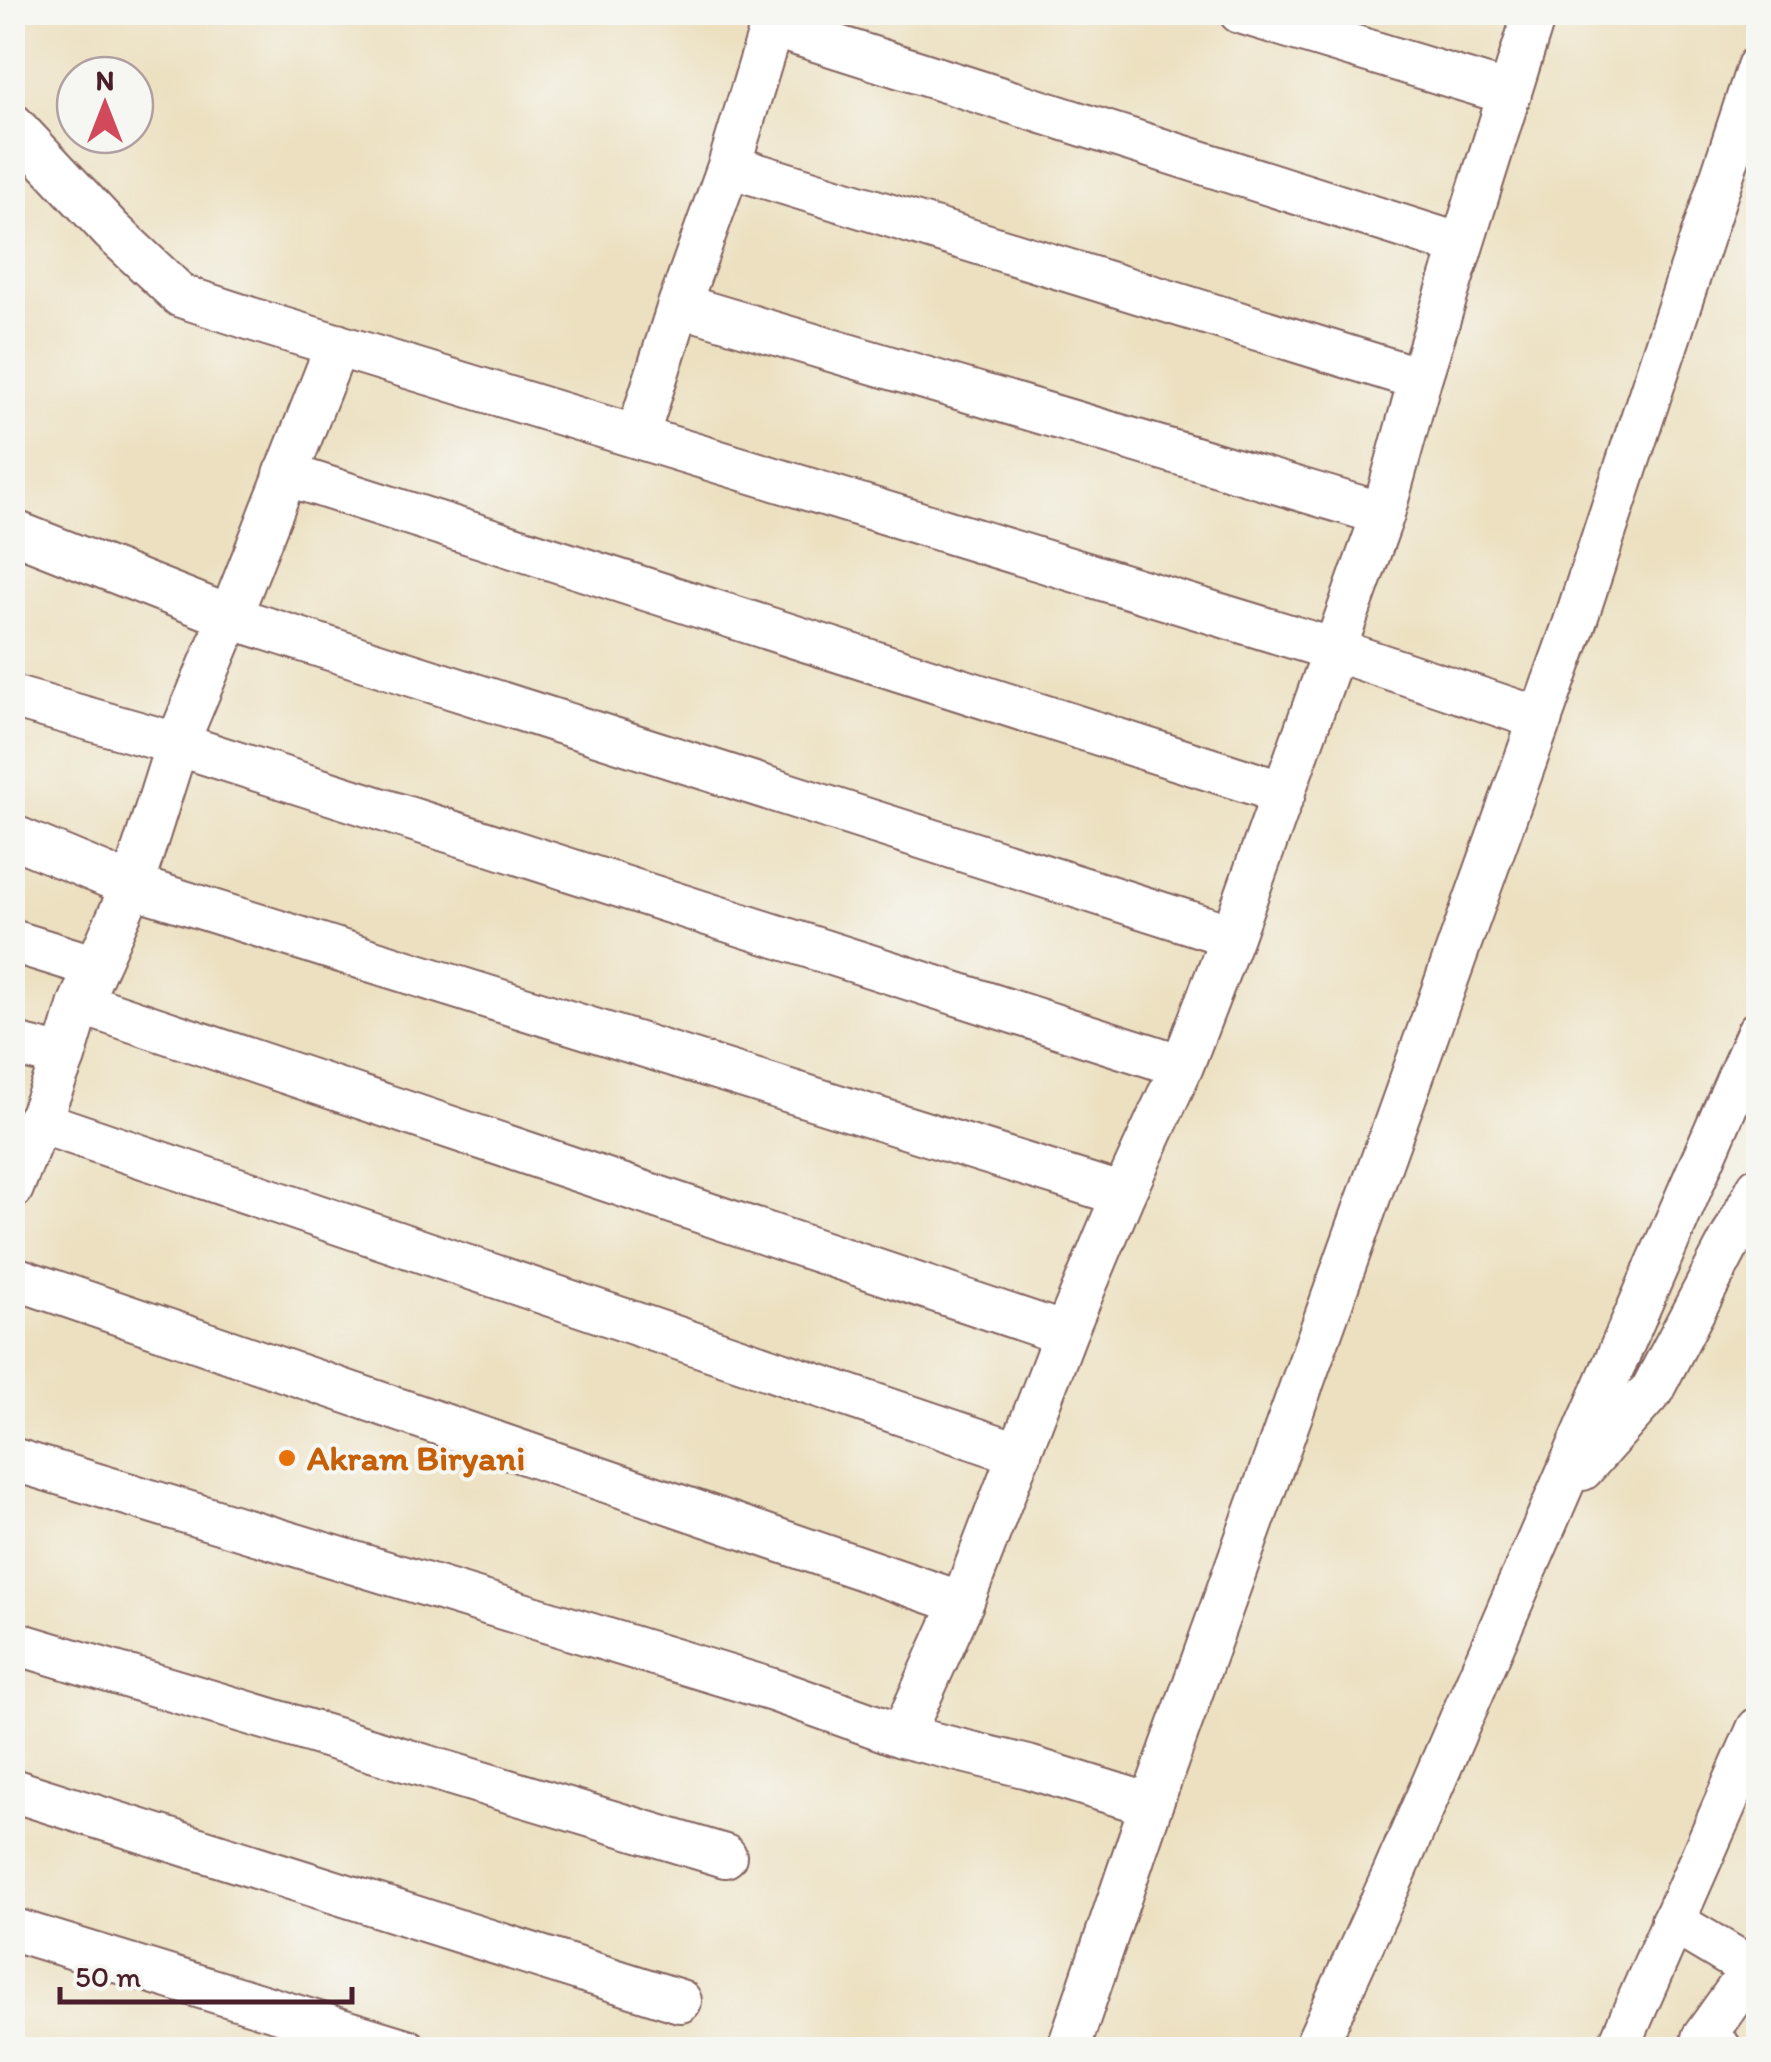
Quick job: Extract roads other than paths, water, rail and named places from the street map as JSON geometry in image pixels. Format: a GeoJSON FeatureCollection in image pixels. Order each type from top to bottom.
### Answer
{"type":"FeatureCollection","features":[{"type":"Feature","properties":{"kind":"street"},"geometry":{"type":"LineString","coordinates":[[1240,12],[1510,94]]}},
{"type":"Feature","properties":{"kind":"street"},"geometry":{"type":"LineString","coordinates":[[902,1736],[962,1603],[1065,1334],[1182,1066],[1232,936],[1383,514],[1420,379],[1535,12]]}},
{"type":"Feature","properties":{"kind":"street"},"geometry":{"type":"LineString","coordinates":[[637,437],[729,166],[774,19],[1461,245]]}},
{"type":"Feature","properties":{"kind":"street"},"geometry":{"type":"LineString","coordinates":[[1068,2050],[1151,1805],[1541,720],[1758,67]]}},
{"type":"Feature","properties":{"kind":"street"},"geometry":{"type":"LineString","coordinates":[[12,124],[27,169],[112,231],[181,296],[1335,650],[1541,720]]}},
{"type":"Feature","properties":{"kind":"street"},"geometry":{"type":"LineString","coordinates":[[729,166],[1420,379]]}},
{"type":"Feature","properties":{"kind":"street"},"geometry":{"type":"LineString","coordinates":[[679,304],[1383,514]]}},
{"type":"Feature","properties":{"kind":"street"},"geometry":{"type":"LineString","coordinates":[[15,1175],[64,1057],[88,985],[132,886],[177,744],[337,345]]}},
{"type":"Feature","properties":{"kind":"street"},"geometry":{"type":"LineString","coordinates":[[285,474],[1284,792]]}},
{"type":"Feature","properties":{"kind":"street"},"geometry":{"type":"LineString","coordinates":[[12,531],[230,617],[1232,936]]}},
{"type":"Feature","properties":{"kind":"street"},"geometry":{"type":"LineString","coordinates":[[12,697],[177,744],[1182,1066]]}},
{"type":"Feature","properties":{"kind":"street"},"geometry":{"type":"LineString","coordinates":[[12,836],[132,886],[1123,1195]]}},
{"type":"Feature","properties":{"kind":"street"},"geometry":{"type":"LineString","coordinates":[[12,941],[88,985],[1065,1334]]}},
{"type":"Feature","properties":{"kind":"street"},"geometry":{"type":"LineString","coordinates":[[1314,2050],[1758,1032]]}},
{"type":"Feature","properties":{"kind":"street"},"geometry":{"type":"LineString","coordinates":[[12,1044],[64,1057]]}},
{"type":"Feature","properties":{"kind":"street"},"geometry":{"type":"LineString","coordinates":[[37,1121],[1020,1454]]}},
{"type":"Feature","properties":{"kind":"street"},"geometry":{"type":"LineString","coordinates":[[1558,1495],[1652,1390],[1758,1188]]}},
{"type":"Feature","properties":{"kind":"street"},"geometry":{"type":"LineString","coordinates":[[12,1277],[962,1603]]}},
{"type":"Feature","properties":{"kind":"street"},"geometry":{"type":"LineString","coordinates":[[12,1459],[776,1691],[902,1736],[1028,1767],[1151,1805]]}},
{"type":"Feature","properties":{"kind":"street"},"geometry":{"type":"LineString","coordinates":[[12,1642],[724,1856]]}},
{"type":"Feature","properties":{"kind":"street"},"geometry":{"type":"LineString","coordinates":[[1616,2050],[1758,1729]]}},
{"type":"Feature","properties":{"kind":"street"},"geometry":{"type":"LineString","coordinates":[[12,1790],[680,2001]]}},
{"type":"Feature","properties":{"kind":"street"},"geometry":{"type":"LineString","coordinates":[[1672,1921],[1756,1965],[1712,2044]]}},
{"type":"Feature","properties":{"kind":"street"},"geometry":{"type":"LineString","coordinates":[[12,1928],[406,2050]]}},
{"type":"Feature","properties":{"kind":"place","name":"Akram Biryani"},"geometry":{"type":"Point","coordinates":[287,1458]}}]}
